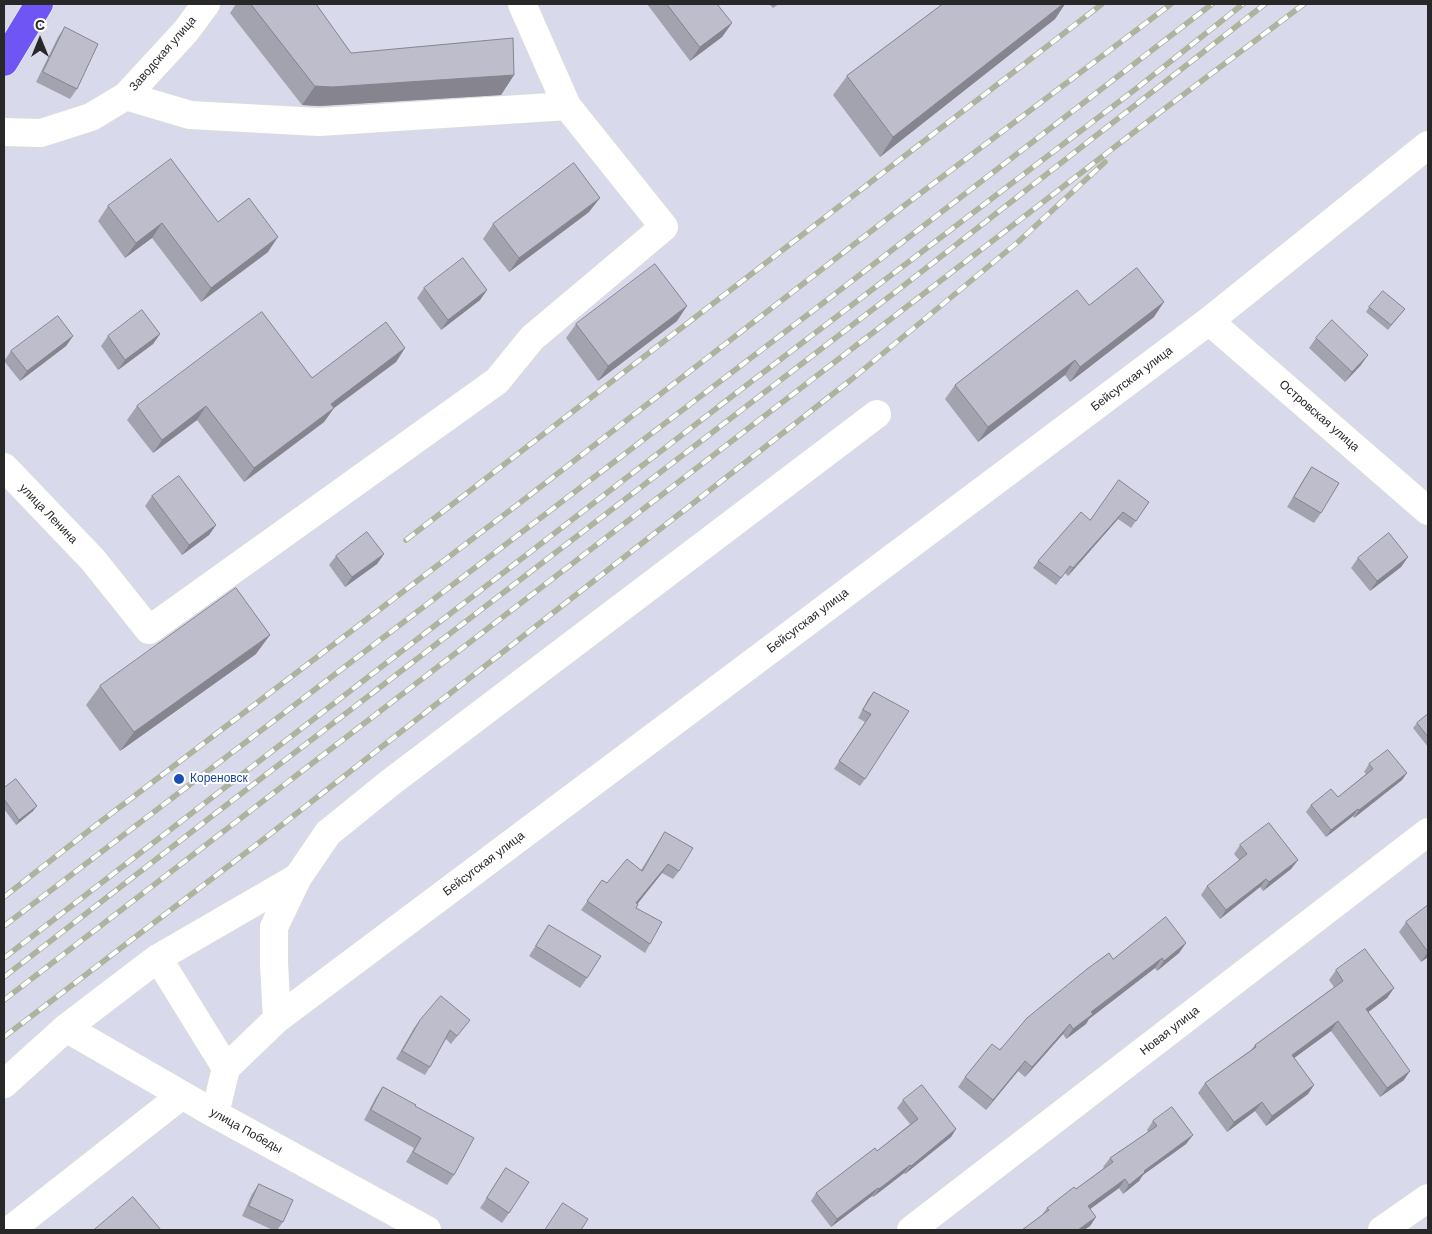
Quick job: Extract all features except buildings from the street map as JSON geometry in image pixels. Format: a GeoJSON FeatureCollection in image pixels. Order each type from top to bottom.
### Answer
{"type":"FeatureCollection","features":[{"type":"Feature","properties":{"kind":"main road"},"geometry":{"type":"LineString","coordinates":[[4,62],[39,4]]}},
{"type":"Feature","properties":{"kind":"street","name":"Заводская улица"},"geometry":{"type":"LineString","coordinates":[[4,132],[41,133],[91,117],[126,96],[186,31],[206,4]]}},
{"type":"Feature","properties":{"kind":"street"},"geometry":{"type":"LineString","coordinates":[[126,96],[190,115],[318,122],[567,106],[522,4]]}},
{"type":"Feature","properties":{"kind":"street","name":"улица Ленина"},"geometry":{"type":"LineString","coordinates":[[4,467],[93,560],[148,630],[497,381],[532,338],[664,227],[567,106]]}},
{"type":"Feature","properties":{"kind":"street","name":"Бейсугская улица"},"geometry":{"type":"LineString","coordinates":[[226,1068],[278,1019],[1209,321],[1428,145]]}},
{"type":"Feature","properties":{"kind":"street","name":"Островская улица"},"geometry":{"type":"LineString","coordinates":[[1209,321],[1428,511]]}},
{"type":"Feature","properties":{"kind":"street"},"geometry":{"type":"LineString","coordinates":[[278,1019],[274,964],[274,927],[298,877],[328,834],[391,782],[877,414]]}},
{"type":"Feature","properties":{"kind":"street","name":"Новая улица"},"geometry":{"type":"LineString","coordinates":[[911,1230],[1428,832]]}},
{"type":"Feature","properties":{"kind":"street"},"geometry":{"type":"LineString","coordinates":[[4,1084],[66,1028],[158,958],[298,877]]}},
{"type":"Feature","properties":{"kind":"street"},"geometry":{"type":"LineString","coordinates":[[158,958],[226,1068],[215,1114]]}},
{"type":"Feature","properties":{"kind":"street","name":"улица Победы"},"geometry":{"type":"LineString","coordinates":[[66,1028],[215,1114],[427,1230]]}},
{"type":"Feature","properties":{"kind":"street"},"geometry":{"type":"LineString","coordinates":[[4,1220],[11,1230],[182,1095]]}},
{"type":"Feature","properties":{"kind":"street"},"geometry":{"type":"LineString","coordinates":[[1382,1230],[1428,1198]]}},
{"type":"Feature","properties":{"kind":"railway"},"geometry":{"type":"LineString","coordinates":[[406,540],[1102,4]]}},
{"type":"Feature","properties":{"kind":"railway"},"geometry":{"type":"LineString","coordinates":[[4,897],[517,505],[905,205],[1171,4]]}},
{"type":"Feature","properties":{"kind":"railway"},"geometry":{"type":"LineString","coordinates":[[4,926],[831,297],[1212,4]]}},
{"type":"Feature","properties":{"kind":"railway"},"geometry":{"type":"LineString","coordinates":[[4,958],[735,394],[1137,88],[1243,4]]}},
{"type":"Feature","properties":{"kind":"railway"},"geometry":{"type":"LineString","coordinates":[[4,977],[898,290],[1265,4]]}},
{"type":"Feature","properties":{"kind":"railway"},"geometry":{"type":"LineString","coordinates":[[4,1000],[1159,113],[1304,4]]}},
{"type":"Feature","properties":{"kind":"railway"},"geometry":{"type":"LineString","coordinates":[[4,1037],[260,842],[852,379],[1018,242],[1105,162]]}},
{"type":"Feature","properties":{"kind":"place","name":"Кореновск"},"geometry":{"type":"Point","coordinates":[179,779]}}]}
